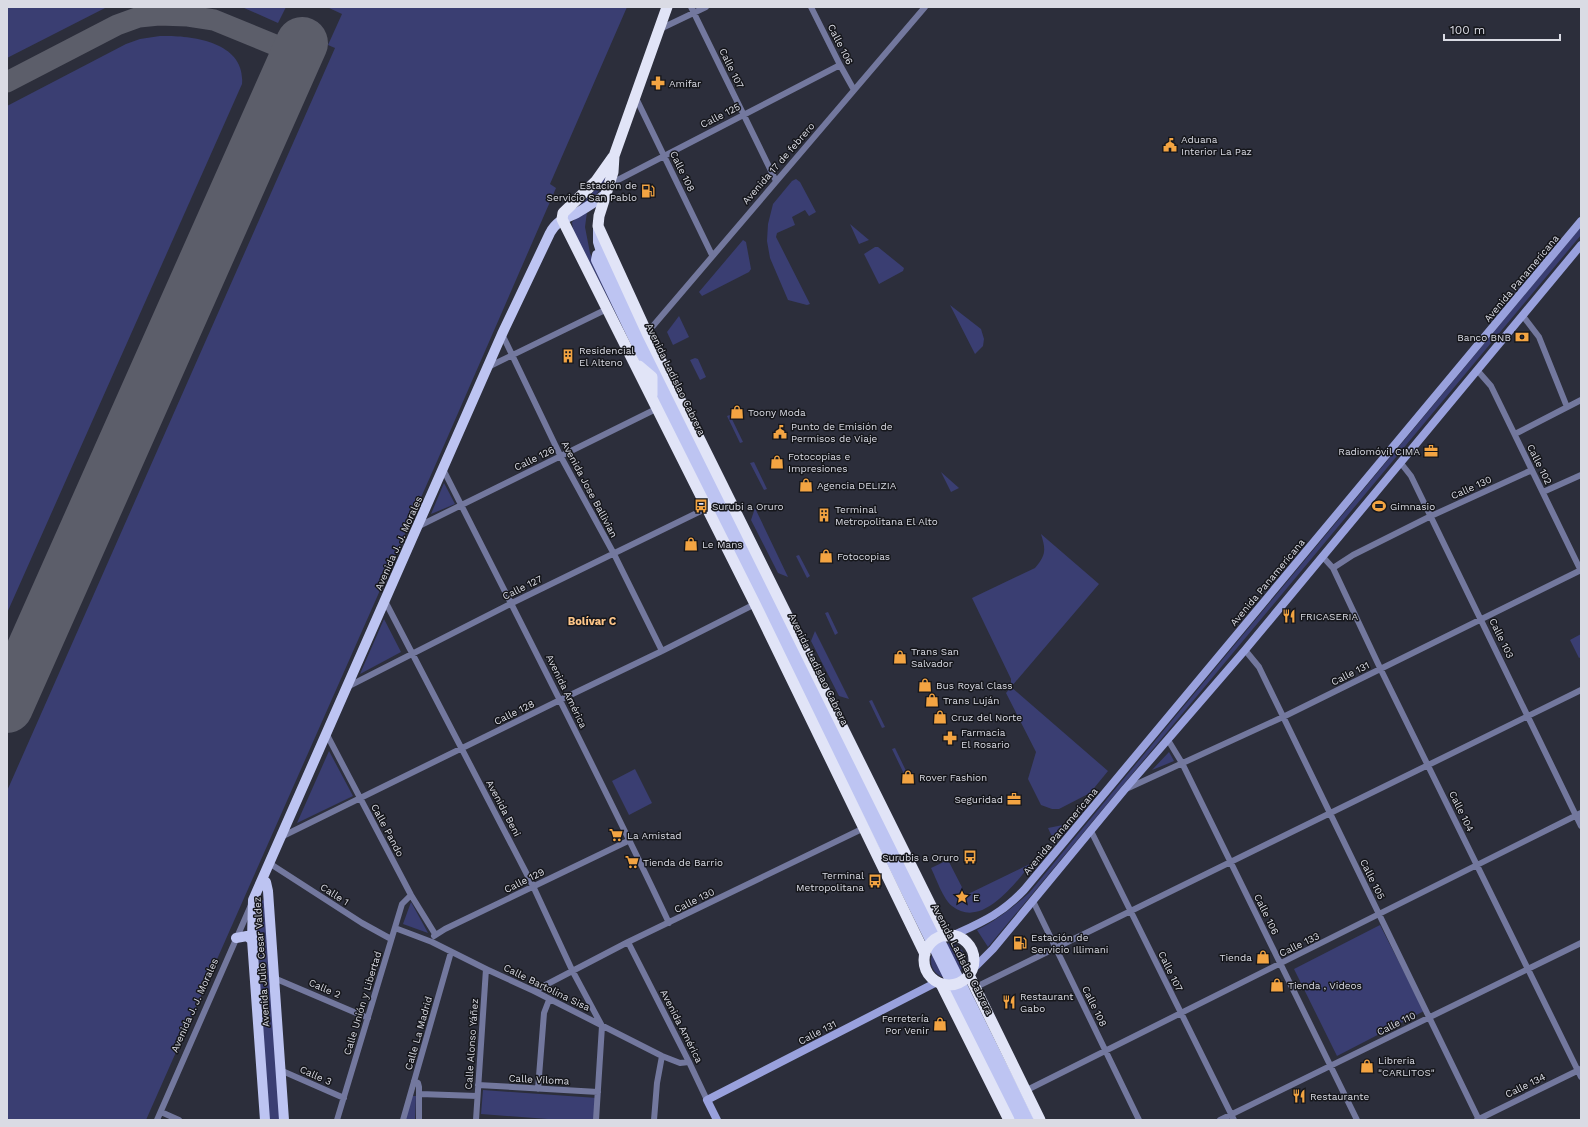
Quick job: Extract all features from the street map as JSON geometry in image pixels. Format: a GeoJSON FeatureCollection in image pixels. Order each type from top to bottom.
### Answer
{"type":"FeatureCollection","features":[{"type":"Feature","properties":{"kind":"highway","name":"Avenida Ladislao Cabrera"},"geometry":{"type":"LineString","coordinates":[[667,7],[614,156],[613,172],[599,216],[598,226],[647,333],[942,938]]}},
{"type":"Feature","properties":{"kind":"highway","name":"Avenida Ladislao Cabrera"},"geometry":{"type":"LineString","coordinates":[[562,219],[563,213],[596,181],[614,156]]}},
{"type":"Feature","properties":{"kind":"highway"},"geometry":{"type":"LineString","coordinates":[[562,219],[658,408],[864,828],[925,954],[925,967],[928,973],[955,980],[974,961],[972,951],[966,942],[957,937],[942,938],[925,954]]}},
{"type":"Feature","properties":{"kind":"highway"},"geometry":{"type":"LineString","coordinates":[[634,362],[652,377],[652,397]]}},
{"type":"Feature","properties":{"kind":"highway","name":"Avenida Ladislao Cabrera"},"geometry":{"type":"LineString","coordinates":[[955,980],[962,994],[1008,1120]]}},
{"type":"Feature","properties":{"kind":"highway","name":"Avenida Ladislao Cabrera"},"geometry":{"type":"LineString","coordinates":[[955,980],[962,994],[1025,1090],[1040,1120]]}},
{"type":"Feature","properties":{"kind":"main road"},"geometry":{"type":"LineString","coordinates":[[562,219],[581,210],[608,189]]}},
{"type":"Feature","properties":{"kind":"main road","name":"Avenida J. J. Morales"},"geometry":{"type":"LineString","coordinates":[[262,880],[419,526],[502,334],[550,232],[554,225],[562,219]]}},
{"type":"Feature","properties":{"kind":"main road","name":"Avenida Panamericana"},"geometry":{"type":"LineString","coordinates":[[942,938],[996,914],[1013,902],[1581,221]]}},
{"type":"Feature","properties":{"kind":"main road","name":"Avenida Ladislao Cabrera"},"geometry":{"type":"LineString","coordinates":[[598,226],[599,258],[652,377],[942,938]]}},
{"type":"Feature","properties":{"kind":"main road"},"geometry":{"type":"LineString","coordinates":[[955,980],[993,949],[1125,789],[1245,650],[1581,245]]}},
{"type":"Feature","properties":{"kind":"main road","name":"Avenida Ladislao Cabrera"},"geometry":{"type":"LineString","coordinates":[[599,258],[942,938],[955,980]]}},
{"type":"Feature","properties":{"kind":"main road"},"geometry":{"type":"LineString","coordinates":[[1094,806],[1105,815]]}},
{"type":"Feature","properties":{"kind":"main road","name":"Avenida Julio Cesar Valdez"},"geometry":{"type":"LineString","coordinates":[[265,1120],[252,940],[253,900],[262,880],[266,882],[267,885],[284,1120]]}},
{"type":"Feature","properties":{"kind":"main road"},"geometry":{"type":"LineString","coordinates":[[236,938],[247,936],[252,940]]}},
{"type":"Feature","properties":{"kind":"main road","name":"Calle 131"},"geometry":{"type":"LineString","coordinates":[[707,1100],[955,980]]}},
{"type":"Feature","properties":{"kind":"main road","name":"Avenida Ladislao Cabrera"},"geometry":{"type":"LineString","coordinates":[[962,994],[1019,1120]]}},
{"type":"Feature","properties":{"kind":"main road","name":"Avenida Ladislao Cabrera"},"geometry":{"type":"LineString","coordinates":[[962,994],[1030,1120]]}},
{"type":"Feature","properties":{"kind":"main road","name":"Avenida América"},"geometry":{"type":"LineString","coordinates":[[707,1100],[717,1120]]}},
{"type":"Feature","properties":{"kind":"street"},"geometry":{"type":"LineString","coordinates":[[659,30],[692,10],[706,7]]}},
{"type":"Feature","properties":{"kind":"street","name":"Calle 106"},"geometry":{"type":"LineString","coordinates":[[811,7],[854,90]]}},
{"type":"Feature","properties":{"kind":"street","name":"Avenida 17 de febrero"},"geometry":{"type":"LineString","coordinates":[[647,333],[925,7]]}},
{"type":"Feature","properties":{"kind":"street","name":"Calle 107"},"geometry":{"type":"LineString","coordinates":[[692,10],[776,181]]}},
{"type":"Feature","properties":{"kind":"street","name":"Calle 125"},"geometry":{"type":"LineString","coordinates":[[608,189],[664,155],[840,65]]}},
{"type":"Feature","properties":{"kind":"street","name":"Calle 108"},"geometry":{"type":"LineString","coordinates":[[635,96],[712,256]]}},
{"type":"Feature","properties":{"kind":"street"},"geometry":{"type":"LineString","coordinates":[[488,367],[607,309]]}},
{"type":"Feature","properties":{"kind":"street"},"geometry":{"type":"LineString","coordinates":[[1522,316],[1539,337],[1567,407]]}},
{"type":"Feature","properties":{"kind":"street","name":"Avenida Jose Ballivian"},"geometry":{"type":"LineString","coordinates":[[502,334],[561,456],[614,554],[662,652]]}},
{"type":"Feature","properties":{"kind":"street","name":"Calle 102"},"geometry":{"type":"LineString","coordinates":[[1477,370],[1491,386],[1581,570]]}},
{"type":"Feature","properties":{"kind":"street"},"geometry":{"type":"LineString","coordinates":[[1515,434],[1581,400]]}},
{"type":"Feature","properties":{"kind":"street","name":"Calle 126"},"geometry":{"type":"LineString","coordinates":[[419,526],[658,408]]}},
{"type":"Feature","properties":{"kind":"street","name":"Calle 103"},"geometry":{"type":"LineString","coordinates":[[1400,462],[1412,476],[1528,716],[1578,815],[1581,826]]}},
{"type":"Feature","properties":{"kind":"street","name":"Avenida América"},"geometry":{"type":"LineString","coordinates":[[443,469],[512,603],[630,840],[669,923]]}},
{"type":"Feature","properties":{"kind":"street","name":"Calle 130"},"geometry":{"type":"LineString","coordinates":[[1333,568],[1353,555],[1431,516],[1532,470]]}},
{"type":"Feature","properties":{"kind":"street"},"geometry":{"type":"LineString","coordinates":[[1543,492],[1581,475]]}},
{"type":"Feature","properties":{"kind":"street","name":"Calle 127"},"geometry":{"type":"LineString","coordinates":[[347,687],[412,652],[707,508]]}},
{"type":"Feature","properties":{"kind":"street","name":"Calle 104"},"geometry":{"type":"LineString","coordinates":[[1322,556],[1333,568],[1381,670],[1579,1070],[1581,1077]]}},
{"type":"Feature","properties":{"kind":"street","name":"Calle 131"},"geometry":{"type":"LineString","coordinates":[[1125,789],[1283,717],[1381,670],[1581,570]]}},
{"type":"Feature","properties":{"kind":"street","name":"Avenida Beni"},"geometry":{"type":"LineString","coordinates":[[385,601],[461,749],[534,886],[572,970],[602,1026]]}},
{"type":"Feature","properties":{"kind":"street","name":"Calle 128"},"geometry":{"type":"LineString","coordinates":[[281,837],[560,700],[662,652],[755,604]]}},
{"type":"Feature","properties":{"kind":"street","name":"Calle 105"},"geometry":{"type":"LineString","coordinates":[[1245,650],[1260,668],[1478,1120]]}},
{"type":"Feature","properties":{"kind":"street"},"geometry":{"type":"LineString","coordinates":[[962,994],[1581,690]]}},
{"type":"Feature","properties":{"kind":"street","name":"Calle Pando"},"geometry":{"type":"LineString","coordinates":[[326,733],[412,895],[436,934]]}},
{"type":"Feature","properties":{"kind":"street","name":"Calle 106"},"geometry":{"type":"LineString","coordinates":[[1168,740],[1182,763],[1357,1120]]}},
{"type":"Feature","properties":{"kind":"street","name":"Calle 133"},"geometry":{"type":"LineString","coordinates":[[1025,1090],[1578,815]]}},
{"type":"Feature","properties":{"kind":"street","name":"Calle 130"},"geometry":{"type":"LineString","coordinates":[[534,991],[628,942],[864,828]]}},
{"type":"Feature","properties":{"kind":"street","name":"Calle 107"},"geometry":{"type":"LineString","coordinates":[[1091,831],[1232,1117]]}},
{"type":"Feature","properties":{"kind":"street","name":"Calle 129"},"geometry":{"type":"LineString","coordinates":[[436,934],[630,840]]}},
{"type":"Feature","properties":{"kind":"street","name":"Calle 1"},"geometry":{"type":"LineString","coordinates":[[269,863],[362,923],[391,938]]}},
{"type":"Feature","properties":{"kind":"street","name":"Calle Unión y Libertad"},"geometry":{"type":"LineString","coordinates":[[337,1120],[402,904],[412,895]]}},
{"type":"Feature","properties":{"kind":"street","name":"Avenida J. J. Morales"},"geometry":{"type":"LineString","coordinates":[[157,1120],[253,900]]}},
{"type":"Feature","properties":{"kind":"street","name":"Calle 108"},"geometry":{"type":"LineString","coordinates":[[1033,901],[1139,1120]]}},
{"type":"Feature","properties":{"kind":"street","name":"Calle Bartolina Sisa"},"geometry":{"type":"LineString","coordinates":[[395,928],[432,942],[534,991],[549,1000],[662,1056],[680,1063],[689,1062]]}},
{"type":"Feature","properties":{"kind":"street"},"geometry":{"type":"LineString","coordinates":[[432,942],[436,934]]}},
{"type":"Feature","properties":{"kind":"street","name":"Avenida América"},"geometry":{"type":"LineString","coordinates":[[628,942],[707,1100]]}},
{"type":"Feature","properties":{"kind":"street","name":"Calle 110"},"geometry":{"type":"LineString","coordinates":[[1220,1120],[1232,1117],[1330,1066],[1581,943]]}},
{"type":"Feature","properties":{"kind":"street","name":"Calle La Madrid"},"geometry":{"type":"LineString","coordinates":[[403,1120],[452,952]]}},
{"type":"Feature","properties":{"kind":"street","name":"Calle Alonso Yáñez"},"geometry":{"type":"LineString","coordinates":[[476,1120],[486,969]]}},
{"type":"Feature","properties":{"kind":"street","name":"Calle 2"},"geometry":{"type":"LineString","coordinates":[[274,978],[368,1018]]}},
{"type":"Feature","properties":{"kind":"street"},"geometry":{"type":"LineString","coordinates":[[538,1089],[544,1013],[549,1000]]}},
{"type":"Feature","properties":{"kind":"street"},"geometry":{"type":"LineString","coordinates":[[596,1120],[602,1026]]}},
{"type":"Feature","properties":{"kind":"street"},"geometry":{"type":"LineString","coordinates":[[654,1120],[657,1083],[662,1056]]}},
{"type":"Feature","properties":{"kind":"street","name":"Calle 3"},"geometry":{"type":"LineString","coordinates":[[280,1070],[344,1098]]}},
{"type":"Feature","properties":{"kind":"street","name":"Calle 134"},"geometry":{"type":"LineString","coordinates":[[1478,1120],[1579,1070]]}},
{"type":"Feature","properties":{"kind":"street"},"geometry":{"type":"LineString","coordinates":[[414,1081],[418,1083],[420,1094],[419,1120]]}},
{"type":"Feature","properties":{"kind":"street","name":"Calle Viloma"},"geometry":{"type":"LineString","coordinates":[[478,1085],[598,1092]]}},
{"type":"Feature","properties":{"kind":"street"},"geometry":{"type":"LineString","coordinates":[[420,1094],[477,1096]]}},
{"type":"Feature","properties":{"kind":"street"},"geometry":{"type":"LineString","coordinates":[[161,1112],[179,1120]]}},
{"type":"Feature","properties":{"kind":"shaded area"},"geometry":{"type":"Polygon","coordinates":[[[7,7],[107,7],[7,58],[7,7]]]}},
{"type":"Feature","properties":{"kind":"shaded area"},"geometry":{"type":"Polygon","coordinates":[[[242,7],[286,7],[278,23],[242,7]]]}},
{"type":"Feature","properties":{"kind":"shaded area"},"geometry":{"type":"Polygon","coordinates":[[[327,7],[627,7],[550,184],[556,188],[146,1120],[7,1120],[7,791],[335,48],[328,45],[342,14],[327,7]]]}},
{"type":"Feature","properties":{"kind":"shaded area"},"geometry":{"type":"Polygon","coordinates":[[[160,36],[200,39],[226,50],[235,58],[241,70],[242,84],[7,613],[7,106],[126,44],[140,39],[160,36]]]}},
{"type":"Feature","properties":{"kind":"shaded area"},"geometry":{"type":"Polygon","coordinates":[[[610,167],[603,185],[596,195],[586,203],[579,206],[594,191],[610,167]]]}},
{"type":"Feature","properties":{"kind":"shaded area"},"geometry":{"type":"Polygon","coordinates":[[[796,179],[800,182],[816,212],[809,216],[805,210],[792,217],[795,225],[777,233],[776,237],[810,304],[807,305],[788,300],[770,258],[767,241],[768,224],[773,204],[792,181],[796,179]]]}},
{"type":"Feature","properties":{"kind":"shaded area"},"geometry":{"type":"Polygon","coordinates":[[[587,212],[585,227],[590,253],[642,365],[573,230],[572,222],[580,215],[587,212]]]}},
{"type":"Feature","properties":{"kind":"shaded area"},"geometry":{"type":"Polygon","coordinates":[[[850,224],[869,240],[859,244],[850,224]]]}},
{"type":"Feature","properties":{"kind":"shaded area"},"geometry":{"type":"Polygon","coordinates":[[[1581,227],[1581,235],[988,947],[977,930],[1017,904],[1029,893],[1581,227]]]}},
{"type":"Feature","properties":{"kind":"shaded area"},"geometry":{"type":"Polygon","coordinates":[[[743,240],[746,242],[751,269],[749,272],[702,296],[699,292],[743,240]]]}},
{"type":"Feature","properties":{"kind":"shaded area"},"geometry":{"type":"Polygon","coordinates":[[[875,247],[878,247],[904,268],[903,271],[879,284],[864,254],[875,247]]]}},
{"type":"Feature","properties":{"kind":"shaded area"},"geometry":{"type":"Polygon","coordinates":[[[950,305],[981,329],[984,339],[983,346],[975,354],[950,305]]]}},
{"type":"Feature","properties":{"kind":"shaded area"},"geometry":{"type":"Polygon","coordinates":[[[679,316],[689,337],[673,345],[667,332],[679,316]]]}},
{"type":"Feature","properties":{"kind":"shaded area"},"geometry":{"type":"Polygon","coordinates":[[[695,358],[698,359],[706,377],[700,380],[690,360],[695,358]]]}},
{"type":"Feature","properties":{"kind":"shaded area"},"geometry":{"type":"Polygon","coordinates":[[[730,415],[743,442],[740,443],[727,416],[730,415]]]}},
{"type":"Feature","properties":{"kind":"shaded area"},"geometry":{"type":"Polygon","coordinates":[[[754,462],[767,489],[764,490],[750,463],[754,462]]]}},
{"type":"Feature","properties":{"kind":"shaded area"},"geometry":{"type":"Polygon","coordinates":[[[941,472],[959,488],[951,492],[941,472]]]}},
{"type":"Feature","properties":{"kind":"shaded area"},"geometry":{"type":"Polygon","coordinates":[[[444,483],[455,504],[431,514],[444,483]]]}},
{"type":"Feature","properties":{"kind":"shaded area"},"geometry":{"type":"Polygon","coordinates":[[[755,508],[788,577],[778,573],[751,520],[755,508]]]}},
{"type":"Feature","properties":{"kind":"shaded area"},"geometry":{"type":"Polygon","coordinates":[[[1041,534],[1099,584],[1011,687],[1011,679],[972,598],[1035,568],[1044,552],[1044,544],[1041,534]]]}},
{"type":"Feature","properties":{"kind":"shaded area"},"geometry":{"type":"Polygon","coordinates":[[[799,555],[810,576],[807,578],[796,556],[799,555]]]}},
{"type":"Feature","properties":{"kind":"shaded area"},"geometry":{"type":"Polygon","coordinates":[[[828,612],[838,633],[835,635],[825,613],[828,612]]]}},
{"type":"Feature","properties":{"kind":"shaded area"},"geometry":{"type":"Polygon","coordinates":[[[384,619],[401,652],[360,674],[384,619]]]}},
{"type":"Feature","properties":{"kind":"shaded area"},"geometry":{"type":"Polygon","coordinates":[[[815,631],[849,699],[839,696],[811,641],[815,631]]]}},
{"type":"Feature","properties":{"kind":"shaded area"},"geometry":{"type":"Polygon","coordinates":[[[1581,634],[1581,657],[1579,658],[1570,640],[1581,634]]]}},
{"type":"Feature","properties":{"kind":"shaded area"},"geometry":{"type":"Polygon","coordinates":[[[1011,687],[1108,771],[1090,793],[1059,809],[1052,809],[1041,805],[1028,779],[1036,752],[1006,693],[1011,687]]]}},
{"type":"Feature","properties":{"kind":"shaded area"},"geometry":{"type":"Polygon","coordinates":[[[872,700],[885,727],[882,728],[869,701],[872,700]]]}},
{"type":"Feature","properties":{"kind":"shaded area"},"geometry":{"type":"Polygon","coordinates":[[[895,748],[908,775],[905,776],[892,749],[895,748]]]}},
{"type":"Feature","properties":{"kind":"shaded area"},"geometry":{"type":"Polygon","coordinates":[[[329,751],[353,796],[297,823],[329,751]]]}},
{"type":"Feature","properties":{"kind":"shaded area"},"geometry":{"type":"Polygon","coordinates":[[[1169,752],[1174,761],[1152,770],[1169,752]]]}},
{"type":"Feature","properties":{"kind":"shaded area"},"geometry":{"type":"Polygon","coordinates":[[[635,769],[652,803],[629,815],[612,781],[635,769]]]}},
{"type":"Feature","properties":{"kind":"shaded area"},"geometry":{"type":"Polygon","coordinates":[[[1068,824],[1054,841],[1048,828],[1068,824]]]}},
{"type":"Feature","properties":{"kind":"shaded area"},"geometry":{"type":"Polygon","coordinates":[[[948,860],[966,895],[1032,863],[1017,882],[997,901],[986,908],[975,912],[963,912],[949,903],[943,894],[931,868],[948,860]]]}},
{"type":"Feature","properties":{"kind":"shaded area"},"geometry":{"type":"Polygon","coordinates":[[[260,901],[265,901],[281,1120],[269,1120],[255,912],[260,901]]]}},
{"type":"Feature","properties":{"kind":"shaded area"},"geometry":{"type":"Polygon","coordinates":[[[411,902],[428,933],[403,924],[411,902]]]}},
{"type":"Feature","properties":{"kind":"shaded area"},"geometry":{"type":"Polygon","coordinates":[[[1380,925],[1424,1011],[1337,1056],[1294,969],[1380,925]]]}},
{"type":"Feature","properties":{"kind":"shaded area"},"geometry":{"type":"Polygon","coordinates":[[[950,943],[959,948],[964,955],[964,963],[959,972],[945,944],[950,943]]]}},
{"type":"Feature","properties":{"kind":"shaded area"},"geometry":{"type":"Polygon","coordinates":[[[933,952],[945,978],[937,974],[931,964],[933,952]]]}},
{"type":"Feature","properties":{"kind":"shaded area"},"geometry":{"type":"Polygon","coordinates":[[[483,1090],[597,1098],[595,1120],[561,1120],[481,1114],[483,1090]]]}},
{"type":"Feature","properties":{"kind":"shaded area"},"geometry":{"type":"Polygon","coordinates":[[[411,1096],[416,1096],[415,1120],[404,1120],[411,1096]]]}},
{"type":"Feature","properties":{"kind":"taxiway"},"geometry":{"type":"LineString","coordinates":[[7,82],[117,25],[139,17],[159,15],[188,16],[214,20],[297,54]]}},
{"type":"Feature","properties":{"kind":"runway"},"geometry":{"type":"LineString","coordinates":[[7,707],[302,43]]}},
{"type":"Feature","properties":{"kind":"place","name":"Amifar"},"geometry":{"type":"Point","coordinates":[658,83]}},
{"type":"Feature","properties":{"kind":"place","name":"Aduana Interior La Paz"},"geometry":{"type":"Point","coordinates":[1170,145]}},
{"type":"Feature","properties":{"kind":"place","name":"Estación de Servicio San Pablo"},"geometry":{"type":"Point","coordinates":[648,191]}},
{"type":"Feature","properties":{"kind":"place","name":"Banco BNB"},"geometry":{"type":"Point","coordinates":[1522,337]}},
{"type":"Feature","properties":{"kind":"place","name":"Residencial El Alteno"},"geometry":{"type":"Point","coordinates":[568,356]}},
{"type":"Feature","properties":{"kind":"place","name":"Toony Moda"},"geometry":{"type":"Point","coordinates":[737,412]}},
{"type":"Feature","properties":{"kind":"place","name":"Punto de Emisión de Permisos de Viaje"},"geometry":{"type":"Point","coordinates":[780,432]}},
{"type":"Feature","properties":{"kind":"place","name":"Radiomóvil CIMA"},"geometry":{"type":"Point","coordinates":[1431,451]}},
{"type":"Feature","properties":{"kind":"place","name":"Fotocopias e Impresiones"},"geometry":{"type":"Point","coordinates":[777,462]}},
{"type":"Feature","properties":{"kind":"place","name":"Agencia DELIZIA"},"geometry":{"type":"Point","coordinates":[806,485]}},
{"type":"Feature","properties":{"kind":"place","name":"Surubi a Oruro"},"geometry":{"type":"Point","coordinates":[701,506]}},
{"type":"Feature","properties":{"kind":"place","name":"Gimnasio"},"geometry":{"type":"Point","coordinates":[1379,506]}},
{"type":"Feature","properties":{"kind":"place","name":"Terminal Metropolitana El Alto"},"geometry":{"type":"Point","coordinates":[824,515]}},
{"type":"Feature","properties":{"kind":"place","name":"Le Mans"},"geometry":{"type":"Point","coordinates":[691,544]}},
{"type":"Feature","properties":{"kind":"place","name":"Fotocopias"},"geometry":{"type":"Point","coordinates":[826,556]}},
{"type":"Feature","properties":{"kind":"place","name":"FRICASERIA"},"geometry":{"type":"Point","coordinates":[1289,616]}},
{"type":"Feature","properties":{"kind":"place","name":"Trans San Salvador"},"geometry":{"type":"Point","coordinates":[900,657]}},
{"type":"Feature","properties":{"kind":"place","name":"Bus Royal Class"},"geometry":{"type":"Point","coordinates":[925,685]}},
{"type":"Feature","properties":{"kind":"place","name":"Trans Luján"},"geometry":{"type":"Point","coordinates":[932,700]}},
{"type":"Feature","properties":{"kind":"place","name":"Cruz del Norte"},"geometry":{"type":"Point","coordinates":[940,717]}},
{"type":"Feature","properties":{"kind":"place","name":"Farmacia El Rosario"},"geometry":{"type":"Point","coordinates":[950,738]}},
{"type":"Feature","properties":{"kind":"place","name":"Rover Fashion"},"geometry":{"type":"Point","coordinates":[908,777]}},
{"type":"Feature","properties":{"kind":"place","name":"Seguridad"},"geometry":{"type":"Point","coordinates":[1014,799]}},
{"type":"Feature","properties":{"kind":"place","name":"La Amistad"},"geometry":{"type":"Point","coordinates":[616,835]}},
{"type":"Feature","properties":{"kind":"place","name":"Surubis a Oruro"},"geometry":{"type":"Point","coordinates":[970,857]}},
{"type":"Feature","properties":{"kind":"place","name":"Tienda de Barrio"},"geometry":{"type":"Point","coordinates":[632,862]}},
{"type":"Feature","properties":{"kind":"place","name":"Terminal Metropolitana"},"geometry":{"type":"Point","coordinates":[875,881]}},
{"type":"Feature","properties":{"kind":"place","name":"E"},"geometry":{"type":"Point","coordinates":[962,897]}},
{"type":"Feature","properties":{"kind":"place","name":"Estación de Servicio Illimani"},"geometry":{"type":"Point","coordinates":[1020,943]}},
{"type":"Feature","properties":{"kind":"place","name":"Tienda"},"geometry":{"type":"Point","coordinates":[1263,957]}},
{"type":"Feature","properties":{"kind":"place","name":"Tienda , Videos"},"geometry":{"type":"Point","coordinates":[1277,985]}},
{"type":"Feature","properties":{"kind":"place","name":"Restaurant Gabo"},"geometry":{"type":"Point","coordinates":[1009,1002]}},
{"type":"Feature","properties":{"kind":"place","name":"Ferretería Por Venir"},"geometry":{"type":"Point","coordinates":[940,1024]}},
{"type":"Feature","properties":{"kind":"place","name":"Libreria \"CARLITOS\""},"geometry":{"type":"Point","coordinates":[1367,1066]}},
{"type":"Feature","properties":{"kind":"place","name":"Restaurante"},"geometry":{"type":"Point","coordinates":[1299,1096]}},
{"type":"Feature","properties":{"kind":"district","name":"Bolívar C"},"geometry":{"type":"Point","coordinates":[592,621]}}]}
